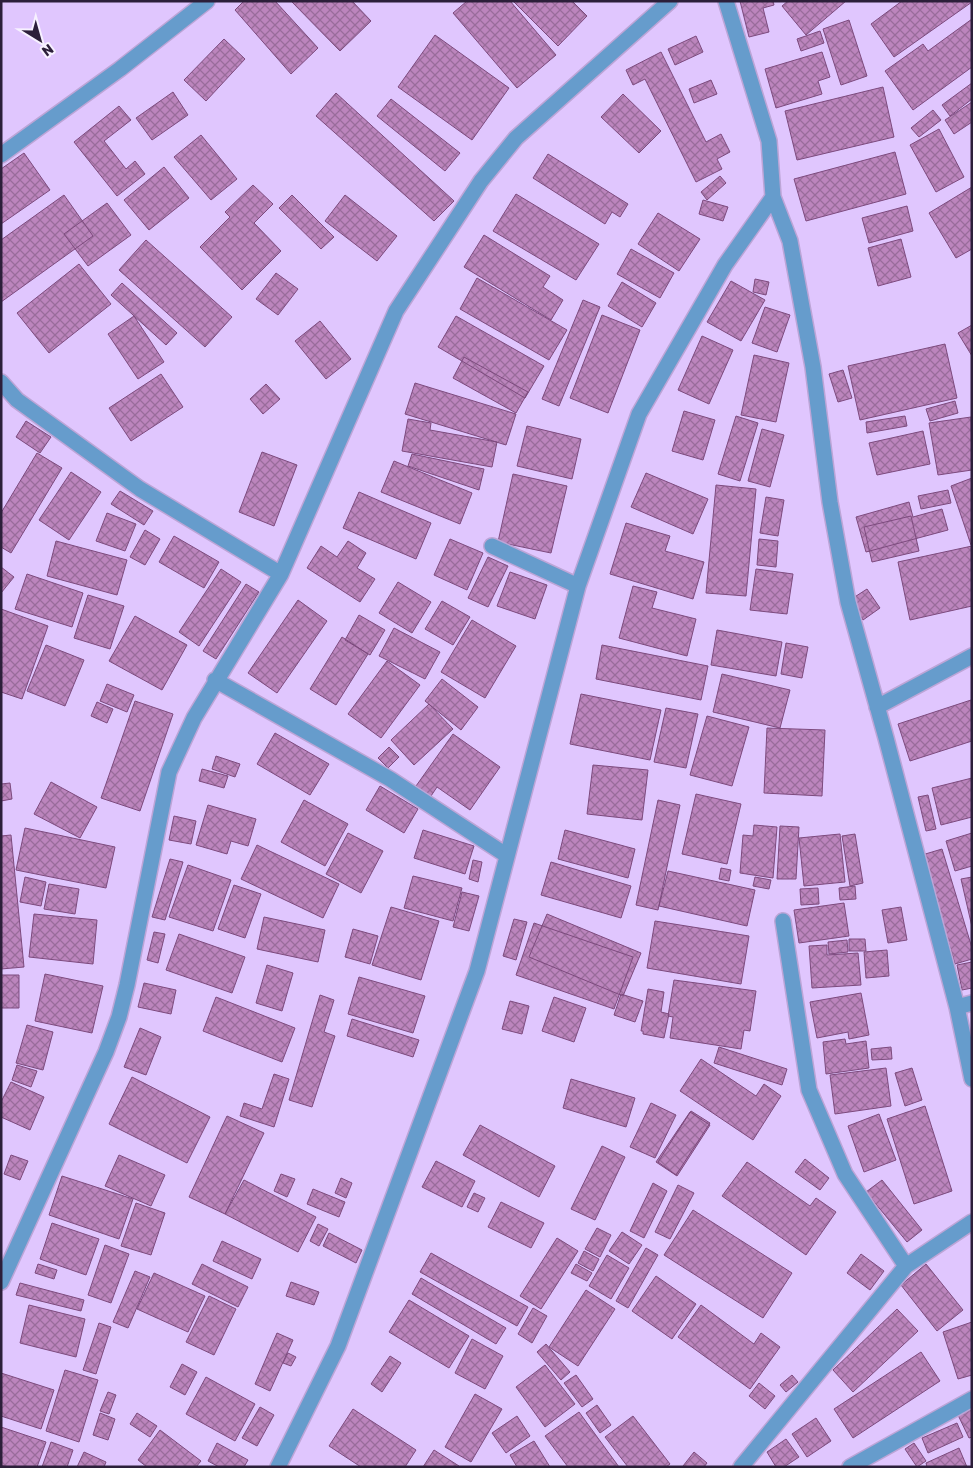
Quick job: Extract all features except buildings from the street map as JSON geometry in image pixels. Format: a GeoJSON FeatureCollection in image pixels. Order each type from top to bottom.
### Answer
{"type":"FeatureCollection","features":[{"type":"Feature","properties":{"kind":"street"},"geometry":{"type":"LineString","coordinates":[[1,155],[120,69],[207,1]]}},
{"type":"Feature","properties":{"kind":"street"},"geometry":{"type":"LineString","coordinates":[[1,1282],[106,1052],[119,1017],[169,772],[194,718],[281,574],[396,311],[481,181],[516,138],[670,1]]}},
{"type":"Feature","properties":{"kind":"street"},"geometry":{"type":"LineString","coordinates":[[726,1],[769,141],[773,197],[790,241],[813,367],[830,502],[848,602],[964,1005],[972,1079]]}},
{"type":"Feature","properties":{"kind":"street"},"geometry":{"type":"LineString","coordinates":[[278,1467],[338,1346],[477,971],[578,586],[639,414],[725,265],[773,197]]}},
{"type":"Feature","properties":{"kind":"street"},"geometry":{"type":"LineString","coordinates":[[1,382],[18,400],[140,489],[281,574]]}},
{"type":"Feature","properties":{"kind":"street"},"geometry":{"type":"LineString","coordinates":[[492,546],[578,586]]}},
{"type":"Feature","properties":{"kind":"street"},"geometry":{"type":"LineString","coordinates":[[877,707],[972,656]]}},
{"type":"Feature","properties":{"kind":"street"},"geometry":{"type":"LineString","coordinates":[[216,680],[390,779],[506,855]]}},
{"type":"Feature","properties":{"kind":"street"},"geometry":{"type":"LineString","coordinates":[[783,921],[809,1090],[845,1174],[906,1266]]}},
{"type":"Feature","properties":{"kind":"street"},"geometry":{"type":"LineString","coordinates":[[741,1467],[906,1266],[972,1222]]}},
{"type":"Feature","properties":{"kind":"street"},"geometry":{"type":"LineString","coordinates":[[850,1467],[972,1399]]}}]}
